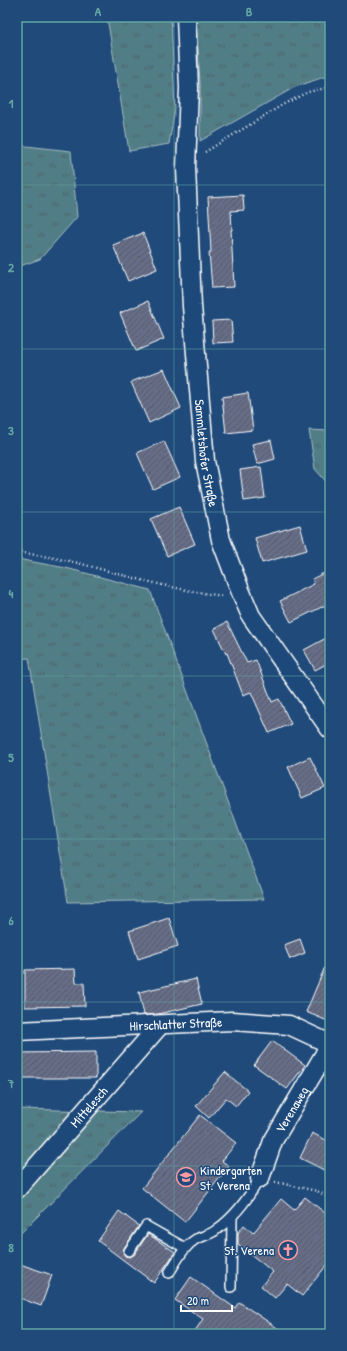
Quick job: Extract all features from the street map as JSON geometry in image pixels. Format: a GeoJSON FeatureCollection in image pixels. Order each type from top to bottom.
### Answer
{"type":"FeatureCollection","features":[{"type":"Feature","properties":{"kind":"street","name":"Sammletshofer Straße"},"geometry":{"type":"LineString","coordinates":[[186,17],[188,88],[186,168],[192,306],[205,461],[221,540],[251,616],[330,729]]}},
{"type":"Feature","properties":{"kind":"street","name":"Hirschlatter Straße"},"geometry":{"type":"LineString","coordinates":[[17,1031],[232,1021],[289,1025],[329,1044]]}},
{"type":"Feature","properties":{"kind":"street","name":"Mittelesch"},"geometry":{"type":"LineString","coordinates":[[17,1189],[160,1024]]}},
{"type":"Feature","properties":{"kind":"street","name":"Verenaweg"},"geometry":{"type":"LineString","coordinates":[[260,1178],[274,1141],[324,1056],[329,1044]]}},
{"type":"Feature","properties":{"kind":"lane"},"geometry":{"type":"LineString","coordinates":[[169,1273],[185,1248],[196,1239],[214,1232],[232,1218],[248,1198],[260,1178]]}},
{"type":"Feature","properties":{"kind":"lane"},"geometry":{"type":"LineString","coordinates":[[231,1287],[232,1218]]}},
{"type":"Feature","properties":{"kind":"lane"},"geometry":{"type":"LineString","coordinates":[[129,1251],[146,1226],[185,1248]]}},
{"type":"Feature","properties":{"kind":"path"},"geometry":{"type":"LineString","coordinates":[[186,168],[205,151],[284,104],[308,92],[330,87]]}},
{"type":"Feature","properties":{"kind":"path"},"geometry":{"type":"LineString","coordinates":[[17,552],[73,562],[141,580],[204,593],[228,596],[240,590]]}},
{"type":"Feature","properties":{"kind":"path"},"geometry":{"type":"LineString","coordinates":[[260,1178],[317,1191],[330,1198]]}},
{"type":"Feature","properties":{"kind":"green space"},"geometry":{"type":"Polygon","coordinates":[[[107,17],[171,17],[175,109],[169,144],[129,151],[107,17]]]}},
{"type":"Feature","properties":{"kind":"green space"},"geometry":{"type":"Polygon","coordinates":[[[196,17],[330,17],[330,77],[324,77],[295,87],[200,141],[200,82],[196,17]]]}},
{"type":"Feature","properties":{"kind":"green space"},"geometry":{"type":"Polygon","coordinates":[[[17,145],[71,151],[77,217],[40,259],[17,267],[17,145]]]}},
{"type":"Feature","properties":{"kind":"green space"},"geometry":{"type":"Polygon","coordinates":[[[309,430],[330,431],[330,486],[315,469],[309,430]]]}},
{"type":"Feature","properties":{"kind":"green space"},"geometry":{"type":"Polygon","coordinates":[[[17,559],[66,568],[150,590],[264,899],[68,902],[29,658],[17,659],[17,559]]]}},
{"type":"Feature","properties":{"kind":"green space"},"geometry":{"type":"Polygon","coordinates":[[[17,1109],[141,1112],[17,1237],[17,1109]]]}},
{"type":"Feature","properties":{"kind":"building"},"geometry":{"type":"Polygon","coordinates":[[[243,195],[244,210],[231,211],[234,287],[212,288],[209,252],[211,252],[208,197],[243,195]]]}},
{"type":"Feature","properties":{"kind":"building"},"geometry":{"type":"Polygon","coordinates":[[[143,233],[157,269],[128,281],[113,245],[143,233]]]}},
{"type":"Feature","properties":{"kind":"building"},"geometry":{"type":"Polygon","coordinates":[[[148,301],[164,339],[136,351],[120,313],[148,301]]]}},
{"type":"Feature","properties":{"kind":"building"},"geometry":{"type":"Polygon","coordinates":[[[231,320],[233,342],[213,343],[212,321],[231,320]]]}},
{"type":"Feature","properties":{"kind":"building"},"geometry":{"type":"Polygon","coordinates":[[[164,369],[181,408],[149,423],[131,382],[164,369]]]}},
{"type":"Feature","properties":{"kind":"building"},"geometry":{"type":"Polygon","coordinates":[[[248,393],[253,430],[226,433],[222,397],[248,393]]]}},
{"type":"Feature","properties":{"kind":"building"},"geometry":{"type":"Polygon","coordinates":[[[271,440],[275,459],[257,464],[252,444],[271,440]]]}},
{"type":"Feature","properties":{"kind":"building"},"geometry":{"type":"Polygon","coordinates":[[[164,441],[180,477],[153,489],[137,453],[164,441]]]}},
{"type":"Feature","properties":{"kind":"building"},"geometry":{"type":"Polygon","coordinates":[[[261,467],[265,498],[244,501],[240,470],[261,467]]]}},
{"type":"Feature","properties":{"kind":"building"},"geometry":{"type":"Polygon","coordinates":[[[179,507],[195,544],[167,556],[151,519],[179,507]]]}},
{"type":"Feature","properties":{"kind":"building"},"geometry":{"type":"Polygon","coordinates":[[[300,525],[307,550],[262,563],[255,538],[300,525]]]}},
{"type":"Feature","properties":{"kind":"building"},"geometry":{"type":"Polygon","coordinates":[[[330,570],[330,603],[291,622],[280,601],[314,584],[312,579],[330,570]]]}},
{"type":"Feature","properties":{"kind":"building"},"geometry":{"type":"Polygon","coordinates":[[[227,622],[247,663],[256,660],[272,702],[279,699],[291,724],[269,733],[251,692],[243,695],[227,653],[226,654],[214,629],[227,622]]]}},
{"type":"Feature","properties":{"kind":"building"},"geometry":{"type":"Polygon","coordinates":[[[330,636],[330,662],[315,670],[304,650],[330,636]]]}},
{"type":"Feature","properties":{"kind":"building"},"geometry":{"type":"Polygon","coordinates":[[[310,757],[325,788],[302,798],[288,767],[310,757]]]}},
{"type":"Feature","properties":{"kind":"building"},"geometry":{"type":"Polygon","coordinates":[[[169,918],[178,946],[138,959],[129,931],[169,918]]]}},
{"type":"Feature","properties":{"kind":"building"},"geometry":{"type":"Polygon","coordinates":[[[300,939],[305,953],[290,959],[284,945],[300,939]]]}},
{"type":"Feature","properties":{"kind":"building"},"geometry":{"type":"Polygon","coordinates":[[[330,955],[330,1022],[306,1012],[330,955]]]}},
{"type":"Feature","properties":{"kind":"building"},"geometry":{"type":"Polygon","coordinates":[[[75,969],[76,983],[84,983],[85,1006],[25,1007],[25,970],[75,969]]]}},
{"type":"Feature","properties":{"kind":"building"},"geometry":{"type":"Polygon","coordinates":[[[196,979],[202,1004],[158,1014],[144,1015],[139,992],[196,979]]]}},
{"type":"Feature","properties":{"kind":"building"},"geometry":{"type":"Polygon","coordinates":[[[272,1041],[305,1065],[287,1089],[254,1065],[272,1041]]]}},
{"type":"Feature","properties":{"kind":"building"},"geometry":{"type":"Polygon","coordinates":[[[96,1052],[96,1078],[17,1078],[17,1053],[96,1052]]]}},
{"type":"Feature","properties":{"kind":"building"},"geometry":{"type":"Polygon","coordinates":[[[225,1072],[248,1091],[236,1106],[226,1098],[209,1118],[196,1106],[225,1072]]]}},
{"type":"Feature","properties":{"kind":"building","name":"Kindergarten St. Verena"},"geometry":{"type":"Polygon","coordinates":[[[200,1115],[236,1143],[222,1161],[229,1166],[185,1222],[142,1188],[200,1115]]]}},
{"type":"Feature","properties":{"kind":"building"},"geometry":{"type":"Polygon","coordinates":[[[312,1133],[330,1142],[330,1173],[300,1158],[312,1133]]]}},
{"type":"Feature","properties":{"kind":"building","name":"St. Verena"},"geometry":{"type":"Polygon","coordinates":[[[305,1197],[330,1217],[330,1261],[302,1296],[287,1284],[275,1298],[261,1286],[273,1272],[238,1244],[238,1233],[244,1225],[253,1233],[281,1199],[294,1210],[305,1197]]]}},
{"type":"Feature","properties":{"kind":"building"},"geometry":{"type":"Polygon","coordinates":[[[119,1211],[139,1226],[124,1248],[123,1253],[125,1256],[129,1257],[134,1255],[148,1234],[175,1252],[154,1283],[98,1241],[119,1211]]]}},
{"type":"Feature","properties":{"kind":"building"},"geometry":{"type":"Polygon","coordinates":[[[17,1263],[52,1275],[41,1306],[17,1297],[17,1263]]]}},
{"type":"Feature","properties":{"kind":"building"},"geometry":{"type":"Polygon","coordinates":[[[191,1277],[235,1308],[239,1302],[286,1334],[193,1334],[203,1319],[175,1300],[191,1277]]]}},
{"type":"Feature","properties":{"kind":"place","name":"Kindergarten St. Verena"},"geometry":{"type":"Point","coordinates":[186,1177]}},
{"type":"Feature","properties":{"kind":"place","name":"St. Verena"},"geometry":{"type":"Point","coordinates":[288,1250]}}]}
